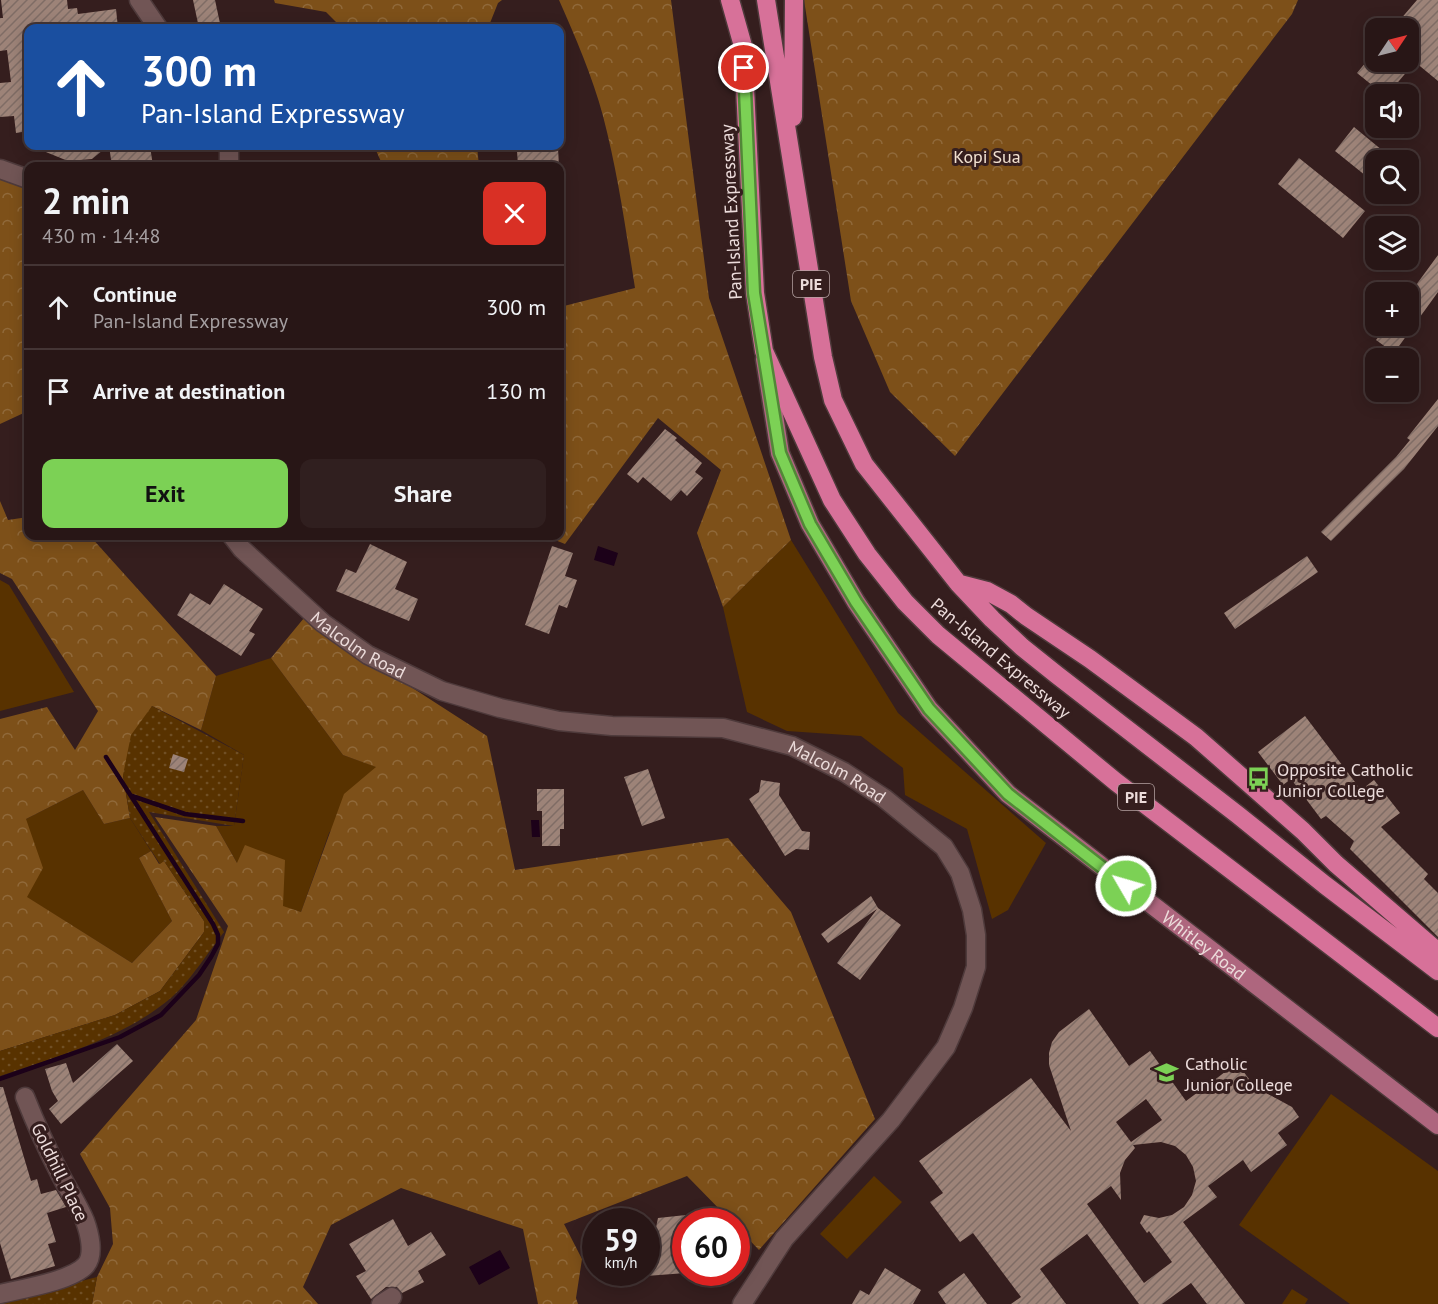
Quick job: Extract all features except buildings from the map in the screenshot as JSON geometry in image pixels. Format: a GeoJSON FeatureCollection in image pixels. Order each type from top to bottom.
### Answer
{"type":"FeatureCollection","features":[{"type":"Feature","properties":{"kind":"highway","name":"Pan-Island Expressway"},"geometry":{"type":"LineString","coordinates":[[730,0],[743,46],[754,293],[764,351],[832,500],[867,554],[905,602],[938,635],[1116,782],[1438,1028]]}},
{"type":"Feature","properties":{"kind":"highway","name":"Pan-Island Expressway"},"geometry":{"type":"LineString","coordinates":[[766,0],[823,357],[833,400],[864,464],[958,583],[992,619],[1039,661],[1438,971]]}},
{"type":"Feature","properties":{"kind":"highway"},"geometry":{"type":"LineString","coordinates":[[792,167],[794,0]]}},
{"type":"Feature","properties":{"kind":"highway"},"geometry":{"type":"LineString","coordinates":[[958,583],[987,591],[1011,604],[1196,737],[1304,831],[1336,864],[1438,952]]}},
{"type":"Feature","properties":{"kind":"main road","name":"Whitley Road"},"geometry":{"type":"LineString","coordinates":[[764,351],[780,453],[810,524],[856,602],[929,709],[1008,794],[1438,1125]]}},
{"type":"Feature","properties":{"kind":"street"},"geometry":{"type":"LineString","coordinates":[[139,0],[155,24]]}},
{"type":"Feature","properties":{"kind":"street"},"geometry":{"type":"LineString","coordinates":[[0,169],[24,178]]}},
{"type":"Feature","properties":{"kind":"street","name":"Malcolm Road"},"geometry":{"type":"LineString","coordinates":[[235,540],[323,623],[368,655],[442,691],[500,708],[559,721],[612,726],[723,728],[792,746],[844,772],[884,798],[944,847],[960,873],[972,910],[976,967],[963,1008],[946,1047],[891,1120],[784,1239],[742,1304]]}},
{"type":"Feature","properties":{"kind":"street","name":"Goldhill Place"},"geometry":{"type":"LineString","coordinates":[[0,1294],[66,1277],[85,1266],[89,1260],[90,1237],[85,1221],[41,1136],[25,1097]]}},
{"type":"Feature","properties":{"kind":"shaded area"},"geometry":{"type":"Polygon","coordinates":[[[791,540],[898,713],[1046,843],[1008,910],[992,919],[967,829],[905,795],[903,768],[861,736],[787,731],[747,712],[723,607],[791,540]]]}},
{"type":"Feature","properties":{"kind":"shaded area"},"geometry":{"type":"Polygon","coordinates":[[[598,546],[618,553],[614,566],[594,560],[598,546]]]}},
{"type":"Feature","properties":{"kind":"shaded area"},"geometry":{"type":"Polygon","coordinates":[[[0,580],[9,585],[74,692],[0,711],[0,580]]]}},
{"type":"Feature","properties":{"kind":"shaded area"},"geometry":{"type":"Polygon","coordinates":[[[271,658],[343,755],[377,767],[329,833],[301,912],[283,907],[237,863],[216,826],[234,826],[244,755],[201,730],[216,676],[271,658]]]}},
{"type":"Feature","properties":{"kind":"shaded area"},"geometry":{"type":"Polygon","coordinates":[[[152,706],[244,755],[234,826],[149,812],[224,932],[186,983],[172,997],[133,1024],[90,1044],[0,1076],[0,1051],[115,1015],[160,991],[204,932],[204,921],[164,861],[160,864],[130,818],[123,775],[131,735],[152,706]]]}},
{"type":"Feature","properties":{"kind":"shaded area"},"geometry":{"type":"Polygon","coordinates":[[[83,790],[104,824],[130,818],[151,851],[139,858],[172,921],[132,963],[26,897],[26,819],[83,790]]]}},
{"type":"Feature","properties":{"kind":"shaded area"},"geometry":{"type":"Polygon","coordinates":[[[531,820],[539,820],[540,837],[532,837],[531,820]]]}},
{"type":"Feature","properties":{"kind":"shaded area"},"geometry":{"type":"Polygon","coordinates":[[[1331,1094],[1438,1171],[1438,1304],[1350,1304],[1239,1225],[1331,1094]]]}},
{"type":"Feature","properties":{"kind":"shaded area"},"geometry":{"type":"Polygon","coordinates":[[[874,1176],[902,1202],[847,1259],[820,1234],[874,1176]]]}},
{"type":"Feature","properties":{"kind":"shaded area"},"geometry":{"type":"Polygon","coordinates":[[[500,1250],[510,1268],[479,1285],[469,1267],[500,1250]]]}},
{"type":"Feature","properties":{"kind":"shaded area"},"geometry":{"type":"Polygon","coordinates":[[[97,1277],[92,1304],[0,1304],[0,1302],[97,1277]]]}},
{"type":"Feature","properties":{"kind":"shaded area"},"geometry":{"type":"Polygon","coordinates":[[[1292,1289],[1308,1299],[1305,1304],[1282,1304],[1292,1289]]]}},
{"type":"Feature","properties":{"kind":"green space"},"geometry":{"type":"Polygon","coordinates":[[[274,0],[502,0],[498,3],[490,24],[338,24],[326,12],[275,3],[274,0]]]}},
{"type":"Feature","properties":{"kind":"green space"},"geometry":{"type":"Polygon","coordinates":[[[559,0],[671,0],[709,298],[791,540],[723,607],[697,533],[721,470],[658,418],[565,544],[555,540],[564,540],[564,306],[635,288],[608,137],[599,102],[559,0]]]}},
{"type":"Feature","properties":{"kind":"green space","name":"Kopi Sua"},"geometry":{"type":"Polygon","coordinates":[[[804,0],[1298,0],[1292,14],[955,456],[890,392],[851,301],[804,0]]]}},
{"type":"Feature","properties":{"kind":"green space"},"geometry":{"type":"Polygon","coordinates":[[[376,150],[477,150],[479,162],[381,162],[376,150]]]}},
{"type":"Feature","properties":{"kind":"green space"},"geometry":{"type":"Polygon","coordinates":[[[0,178],[24,187],[24,413],[0,424],[0,178]]]}},
{"type":"Feature","properties":{"kind":"green space"},"geometry":{"type":"Polygon","coordinates":[[[0,501],[8,520],[24,518],[24,540],[94,540],[216,676],[201,730],[152,706],[123,776],[130,818],[104,824],[83,790],[26,819],[43,868],[27,897],[132,963],[172,921],[139,858],[151,851],[159,864],[164,861],[204,921],[204,932],[160,991],[115,1015],[0,1051],[0,719],[47,707],[75,750],[98,711],[12,579],[0,573],[0,501]]]}},
{"type":"Feature","properties":{"kind":"green space"},"geometry":{"type":"Polygon","coordinates":[[[304,618],[487,736],[515,870],[728,838],[791,912],[875,1119],[759,1250],[750,1241],[750,1208],[718,1208],[687,1176],[605,1208],[582,1208],[582,1217],[564,1224],[582,1259],[576,1298],[578,1304],[538,1304],[523,1229],[401,1188],[331,1225],[303,1287],[318,1304],[92,1304],[97,1277],[113,1244],[110,1208],[80,1154],[196,1020],[228,926],[155,817],[216,826],[237,863],[245,845],[285,860],[283,906],[301,912],[344,794],[376,767],[343,755],[271,658],[304,618]]]}},
{"type":"Feature","properties":{"kind":"waterway"},"geometry":{"type":"LineString","coordinates":[[0,1079],[120,1037],[161,1015],[199,975],[218,944],[218,935],[213,924],[106,757]]}},
{"type":"Feature","properties":{"kind":"waterway"},"geometry":{"type":"LineString","coordinates":[[132,796],[185,814],[243,821]]}},
{"type":"Feature","properties":{"kind":"place","name":"Opposite Catholic Junior College"},"geometry":{"type":"Point","coordinates":[1259,779]}},
{"type":"Feature","properties":{"kind":"place","name":"Catholic Junior College"},"geometry":{"type":"Point","coordinates":[1167,1073]}},
{"type":"Feature","properties":{"kind":"route"},"geometry":{"type":"LineString","coordinates":[[744,68],[754,293],[780,453],[810,524],[856,602],[929,709],[1008,794],[1126,886]]}}]}
